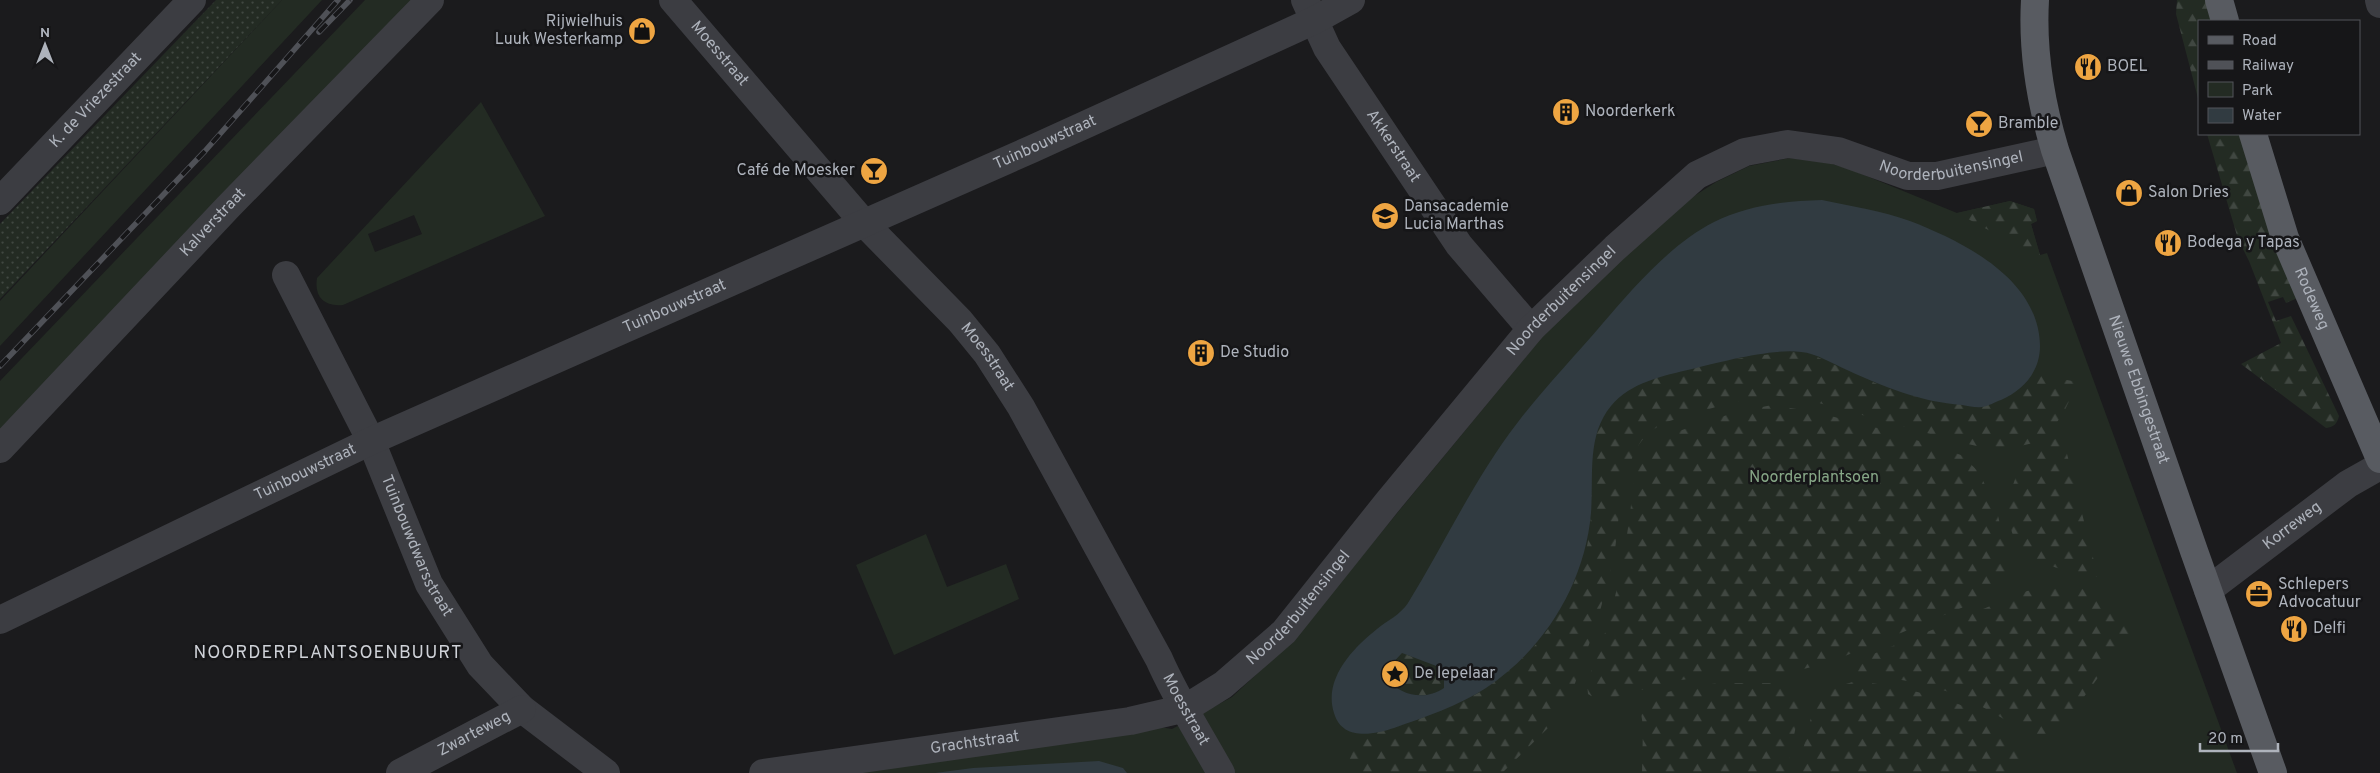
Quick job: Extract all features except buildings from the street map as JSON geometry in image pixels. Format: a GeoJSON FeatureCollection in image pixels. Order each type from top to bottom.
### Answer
{"type":"FeatureCollection","features":[{"type":"Feature","properties":{"kind":"main road","name":"Nieuwe Ebbingestraat"},"geometry":{"type":"LineString","coordinates":[[2035,0],[2036,65],[2043,109],[2055,150],[2273,773]]}},
{"type":"Feature","properties":{"kind":"main road"},"geometry":{"type":"LineString","coordinates":[[2219,0],[2225,20]]}},
{"type":"Feature","properties":{"kind":"main road","name":"Rodeweg"},"geometry":{"type":"LineString","coordinates":[[2253,135],[2288,246],[2380,459]]}},
{"type":"Feature","properties":{"kind":"street","name":"K. de Vriezestraat"},"geometry":{"type":"LineString","coordinates":[[0,201],[192,0]]}},
{"type":"Feature","properties":{"kind":"street","name":"Kalverstraat"},"geometry":{"type":"LineString","coordinates":[[0,449],[228,206],[430,0]]}},
{"type":"Feature","properties":{"kind":"street","name":"Moesstraat"},"geometry":{"type":"LineString","coordinates":[[673,0],[864,223],[960,321],[1007,383],[1159,659],[1170,685],[1186,708],[1221,773]]}},
{"type":"Feature","properties":{"kind":"street","name":"Tuinbouwstraat"},"geometry":{"type":"LineString","coordinates":[[0,620],[371,441],[864,223],[1310,10],[1351,0]]}},
{"type":"Feature","properties":{"kind":"street","name":"Akkerstraat"},"geometry":{"type":"LineString","coordinates":[[1310,10],[1327,48],[1459,245],[1531,330]]}},
{"type":"Feature","properties":{"kind":"street","name":"Noorderbuitensingel"},"geometry":{"type":"LineString","coordinates":[[1186,708],[1224,685],[1284,632],[1387,502],[1531,330],[1615,248],[1697,175],[1745,152],[1788,144],[1838,151],[1908,176],[1937,176],[2055,150]]}},
{"type":"Feature","properties":{"kind":"street","name":"Tuinbouwdwarsstraat"},"geometry":{"type":"LineString","coordinates":[[286,275],[371,441],[429,584],[480,665],[522,709],[606,773]]}},
{"type":"Feature","properties":{"kind":"street","name":"Korreweg"},"geometry":{"type":"LineString","coordinates":[[2208,590],[2348,484],[2380,466]]}},
{"type":"Feature","properties":{"kind":"street","name":"Grachtstraat"},"geometry":{"type":"LineString","coordinates":[[763,773],[1130,721],[1186,708]]}},
{"type":"Feature","properties":{"kind":"street","name":"Zwarteweg"},"geometry":{"type":"LineString","coordinates":[[400,773],[522,709]]}},
{"type":"Feature","properties":{"kind":"green space"},"geometry":{"type":"Polygon","coordinates":[[[216,0],[282,0],[0,299],[0,224],[216,0]]]}},
{"type":"Feature","properties":{"kind":"green space"},"geometry":{"type":"Polygon","coordinates":[[[282,0],[322,0],[0,346],[0,301],[282,0]]]}},
{"type":"Feature","properties":{"kind":"green space"},"geometry":{"type":"Polygon","coordinates":[[[365,0],[415,0],[0,434],[0,381],[365,0]]]}},
{"type":"Feature","properties":{"kind":"green space"},"geometry":{"type":"Polygon","coordinates":[[[2177,0],[2213,0],[2218,20],[2198,20],[2198,98],[2176,14],[2177,0]]]}},
{"type":"Feature","properties":{"kind":"green space"},"geometry":{"type":"Polygon","coordinates":[[[481,102],[545,216],[343,305],[330,304],[322,299],[317,291],[317,278],[481,102]],[[414,215],[368,234],[375,252],[422,234],[414,215]]]}},
{"type":"Feature","properties":{"kind":"green space"},"geometry":{"type":"Polygon","coordinates":[[[2207,135],[2246,135],[2300,297],[2286,303],[2283,297],[2268,302],[2276,321],[2291,316],[2339,416],[2333,426],[2326,428],[2241,364],[2281,343],[2249,261],[2238,239],[2207,135]]]}},
{"type":"Feature","properties":{"kind":"green space","name":"Noorderplantsoen"},"geometry":{"type":"Polygon","coordinates":[[[1790,158],[1829,163],[1847,168],[1957,213],[2010,201],[2034,209],[2037,221],[2031,224],[2040,255],[2047,253],[2237,773],[809,773],[1160,727],[1172,729],[1232,697],[1291,642],[1542,337],[1599,276],[1685,202],[1716,182],[1749,166],[1790,158]]]}},
{"type":"Feature","properties":{"kind":"green space"},"geometry":{"type":"Polygon","coordinates":[[[2010,201],[2034,209],[2037,221],[2031,224],[2040,255],[2029,252],[1957,213],[2010,201]]]}},
{"type":"Feature","properties":{"kind":"green space"},"geometry":{"type":"Polygon","coordinates":[[[1788,352],[1806,352],[1884,387],[2024,386],[2033,374],[2078,382],[2063,414],[2051,430],[2033,443],[1999,451],[1959,442],[1819,403],[1773,395],[1729,403],[1663,423],[1647,434],[1637,447],[1623,479],[1615,550],[1596,625],[1574,686],[1548,728],[1502,773],[1344,773],[1360,734],[1388,729],[1423,717],[1448,708],[1480,692],[1524,657],[1549,628],[1572,588],[1587,546],[1590,529],[1594,441],[1608,409],[1622,395],[1641,384],[1691,368],[1718,362],[1788,352]]]}},
{"type":"Feature","properties":{"kind":"green space"},"geometry":{"type":"Polygon","coordinates":[[[1772,405],[1815,412],[1889,431],[1961,455],[1979,472],[1997,511],[2007,556],[2007,575],[2000,587],[1983,599],[1828,663],[1787,673],[1727,674],[1673,681],[1609,699],[1596,699],[1588,694],[1587,684],[1605,632],[1619,580],[1634,482],[1644,456],[1658,438],[1733,413],[1772,405]]]}},
{"type":"Feature","properties":{"kind":"green space"},"geometry":{"type":"Polygon","coordinates":[[[2062,434],[2098,577],[2062,569],[2037,560],[2021,548],[2011,529],[2009,518],[2010,495],[2017,475],[2031,457],[2062,434]]]}},
{"type":"Feature","properties":{"kind":"green space"},"geometry":{"type":"Polygon","coordinates":[[[926,534],[947,587],[1006,564],[1019,599],[894,655],[856,565],[926,534]]]}},
{"type":"Feature","properties":{"kind":"green space"},"geometry":{"type":"Polygon","coordinates":[[[2069,585],[2099,597],[2142,629],[2113,657],[2046,749],[1997,715],[1953,694],[1913,682],[1858,672],[1856,664],[1861,659],[2027,591],[2069,585]]]}},
{"type":"Feature","properties":{"kind":"green space"},"geometry":{"type":"Polygon","coordinates":[[[1402,653],[1439,667],[1444,674],[1444,688],[1429,694],[1414,695],[1406,693],[1393,685],[1387,679],[1389,667],[1402,653]]]}},
{"type":"Feature","properties":{"kind":"green space"},"geometry":{"type":"Polygon","coordinates":[[[1857,681],[1923,693],[1971,709],[1992,720],[2009,733],[2020,749],[2023,759],[2022,767],[2018,773],[1797,773],[1815,702],[1835,688],[1857,681]]]}},
{"type":"Feature","properties":{"kind":"green space"},"geometry":{"type":"Polygon","coordinates":[[[1720,683],[1773,683],[1793,692],[1800,707],[1786,773],[1642,773],[1643,726],[1639,700],[1686,687],[1720,683]]]}},
{"type":"Feature","properties":{"kind":"water"},"geometry":{"type":"Polygon","coordinates":[[[1822,200],[1899,217],[1953,240],[1995,266],[2013,283],[2027,301],[2036,322],[2040,346],[2039,355],[2037,364],[2029,379],[2009,396],[1987,406],[1975,407],[1932,401],[1903,393],[1813,354],[1789,351],[1731,359],[1670,374],[1648,381],[1628,391],[1611,406],[1598,430],[1594,444],[1591,513],[1587,539],[1571,589],[1544,634],[1507,672],[1486,688],[1441,711],[1377,733],[1359,734],[1344,728],[1338,722],[1334,713],[1332,700],[1336,676],[1342,665],[1359,645],[1405,607],[1487,466],[1502,444],[1538,397],[1615,309],[1668,254],[1698,231],[1714,222],[1727,216],[1766,205],[1822,200]],[[1402,653],[1389,667],[1387,679],[1406,693],[1414,695],[1429,694],[1444,688],[1444,674],[1439,667],[1402,653]]]}},
{"type":"Feature","properties":{"kind":"water"},"geometry":{"type":"Polygon","coordinates":[[[1099,761],[1123,768],[1127,773],[935,773],[973,768],[1099,761]]]}},
{"type":"Feature","properties":{"kind":"railway"},"geometry":{"type":"LineString","coordinates":[[0,366],[205,151],[338,0]]}},
{"type":"Feature","properties":{"kind":"railway"},"geometry":{"type":"LineString","coordinates":[[319,32],[350,0]]}},
{"type":"Feature","properties":{"kind":"place","name":"Rijwielhuis Luuk Westerkamp"},"geometry":{"type":"Point","coordinates":[642,31]}},
{"type":"Feature","properties":{"kind":"place","name":"BOEL"},"geometry":{"type":"Point","coordinates":[2088,67]}},
{"type":"Feature","properties":{"kind":"place","name":"Noorderkerk"},"geometry":{"type":"Point","coordinates":[1566,112]}},
{"type":"Feature","properties":{"kind":"place","name":"Bramble"},"geometry":{"type":"Point","coordinates":[1979,124]}},
{"type":"Feature","properties":{"kind":"place","name":"Café de Moesker"},"geometry":{"type":"Point","coordinates":[874,171]}},
{"type":"Feature","properties":{"kind":"place","name":"Salon Dries"},"geometry":{"type":"Point","coordinates":[2129,193]}},
{"type":"Feature","properties":{"kind":"place","name":"Dansacademie Lucia Marthas"},"geometry":{"type":"Point","coordinates":[1385,216]}},
{"type":"Feature","properties":{"kind":"place","name":"Bodega y Tapas"},"geometry":{"type":"Point","coordinates":[2168,243]}},
{"type":"Feature","properties":{"kind":"place","name":"De Studio"},"geometry":{"type":"Point","coordinates":[1201,353]}},
{"type":"Feature","properties":{"kind":"place","name":"Schlepers Advocatuur"},"geometry":{"type":"Point","coordinates":[2259,594]}},
{"type":"Feature","properties":{"kind":"place","name":"Delfi"},"geometry":{"type":"Point","coordinates":[2294,629]}},
{"type":"Feature","properties":{"kind":"place","name":"De lepelaar"},"geometry":{"type":"Point","coordinates":[1395,674]}},
{"type":"Feature","properties":{"kind":"district","name":"NOORDERPLANTSOENBUURT"},"geometry":{"type":"Point","coordinates":[328,653]}}]}
